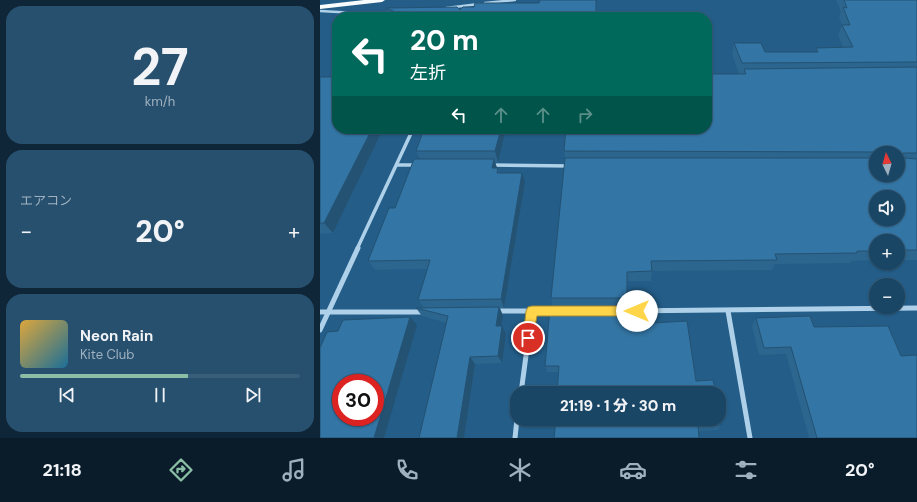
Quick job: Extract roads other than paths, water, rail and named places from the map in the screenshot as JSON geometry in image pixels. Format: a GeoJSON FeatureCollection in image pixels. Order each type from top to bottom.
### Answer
{"type":"FeatureCollection","features":[{"type":"Feature","properties":{"kind":"highway"},"geometry":{"type":"LineString","coordinates":[[320,7],[382,0]]}},
{"type":"Feature","properties":{"kind":"street"},"geometry":{"type":"LineString","coordinates":[[445,8],[515,0]]}},
{"type":"Feature","properties":{"kind":"street"},"geometry":{"type":"LineString","coordinates":[[465,12],[468,5]]}},
{"type":"Feature","properties":{"kind":"street"},"geometry":{"type":"LineString","coordinates":[[320,11],[336,12]]}},
{"type":"Feature","properties":{"kind":"street"},"geometry":{"type":"LineString","coordinates":[[320,330],[411,134]]}},
{"type":"Feature","properties":{"kind":"street"},"geometry":{"type":"LineString","coordinates":[[397,165],[421,165]]}},
{"type":"Feature","properties":{"kind":"street"},"geometry":{"type":"LineString","coordinates":[[485,165],[573,166]]}},
{"type":"Feature","properties":{"kind":"street"},"geometry":{"type":"LineString","coordinates":[[618,311],[917,308]]}},
{"type":"Feature","properties":{"kind":"street"},"geometry":{"type":"LineString","coordinates":[[492,311],[563,311]]}},
{"type":"Feature","properties":{"kind":"street"},"geometry":{"type":"LineString","coordinates":[[522,386],[532,311]]}},
{"type":"Feature","properties":{"kind":"street"},"geometry":{"type":"LineString","coordinates":[[728,311],[750,438]]}},
{"type":"Feature","properties":{"kind":"street"},"geometry":{"type":"LineString","coordinates":[[320,312],[430,312]]}},
{"type":"Feature","properties":{"kind":"street"},"geometry":{"type":"LineString","coordinates":[[515,438],[516,426]]}}]}
